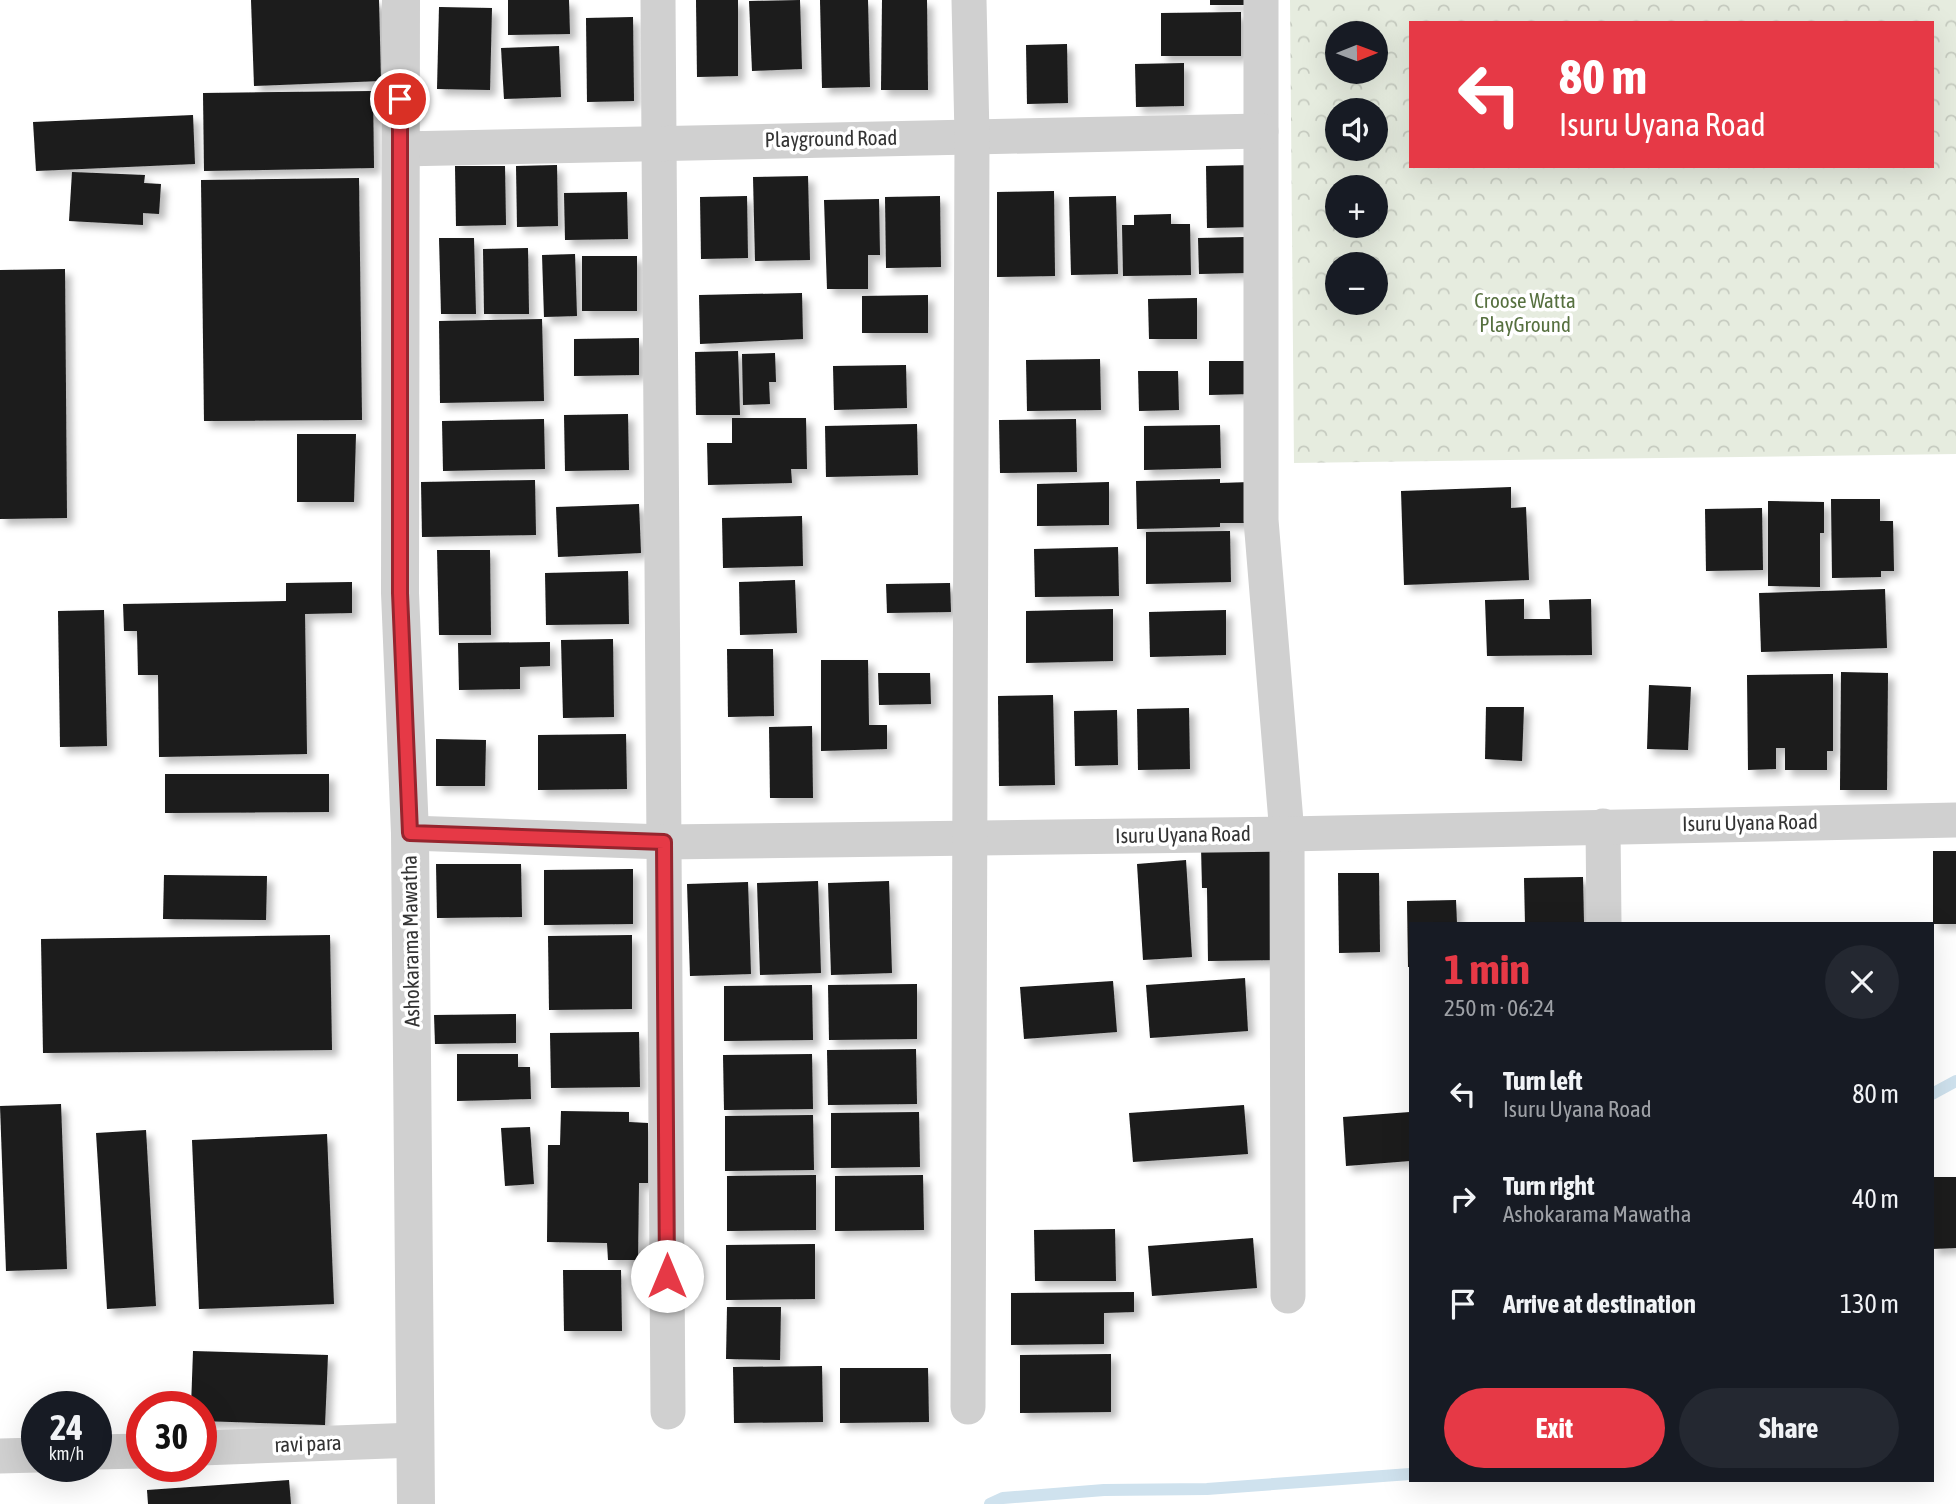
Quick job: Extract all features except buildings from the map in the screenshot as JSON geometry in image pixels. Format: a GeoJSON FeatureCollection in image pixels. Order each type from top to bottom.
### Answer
{"type":"FeatureCollection","features":[{"type":"Feature","properties":{"kind":"street","name":"Ashokarama Mawatha"},"geometry":{"type":"LineString","coordinates":[[401,0],[400,593],[410,833],[416,1504]]}},
{"type":"Feature","properties":{"kind":"street"},"geometry":{"type":"LineString","coordinates":[[658,0],[668,1412]]}},
{"type":"Feature","properties":{"kind":"street"},"geometry":{"type":"LineString","coordinates":[[968,1407],[972,136],[969,0]]}},
{"type":"Feature","properties":{"kind":"street"},"geometry":{"type":"LineString","coordinates":[[1261,0],[1261,520],[1287,834],[1288,1296]]}},
{"type":"Feature","properties":{"kind":"street","name":"Playground Road"},"geometry":{"type":"LineString","coordinates":[[400,149],[1261,131]]}},
{"type":"Feature","properties":{"kind":"street","name":"Isuru Uyana Road"},"geometry":{"type":"LineString","coordinates":[[410,833],[664,842],[1287,834],[1956,820]]}},
{"type":"Feature","properties":{"kind":"street"},"geometry":{"type":"LineString","coordinates":[[1603,826],[1604,922]]}},
{"type":"Feature","properties":{"kind":"street","name":"ravi para"},"geometry":{"type":"LineString","coordinates":[[217,1447],[415,1440]]}},
{"type":"Feature","properties":{"kind":"street"},"geometry":{"type":"LineString","coordinates":[[0,1456],[21,1455]]}},
{"type":"Feature","properties":{"kind":"green space","name":"Croose Watta PlayGround"},"geometry":{"type":"Polygon","coordinates":[[[1290,0],[1956,0],[1956,454],[1294,463],[1290,0]]]}},
{"type":"Feature","properties":{"kind":"waterway"},"geometry":{"type":"LineString","coordinates":[[1934,1093],[1956,1081]]}},
{"type":"Feature","properties":{"kind":"waterway"},"geometry":{"type":"LineString","coordinates":[[990,1504],[1003,1498],[1104,1490],[1207,1489],[1409,1474]]}},
{"type":"Feature","properties":{"kind":"route"},"geometry":{"type":"LineString","coordinates":[[400,99],[400,593],[410,833],[664,842],[667,1276]]}}]}
